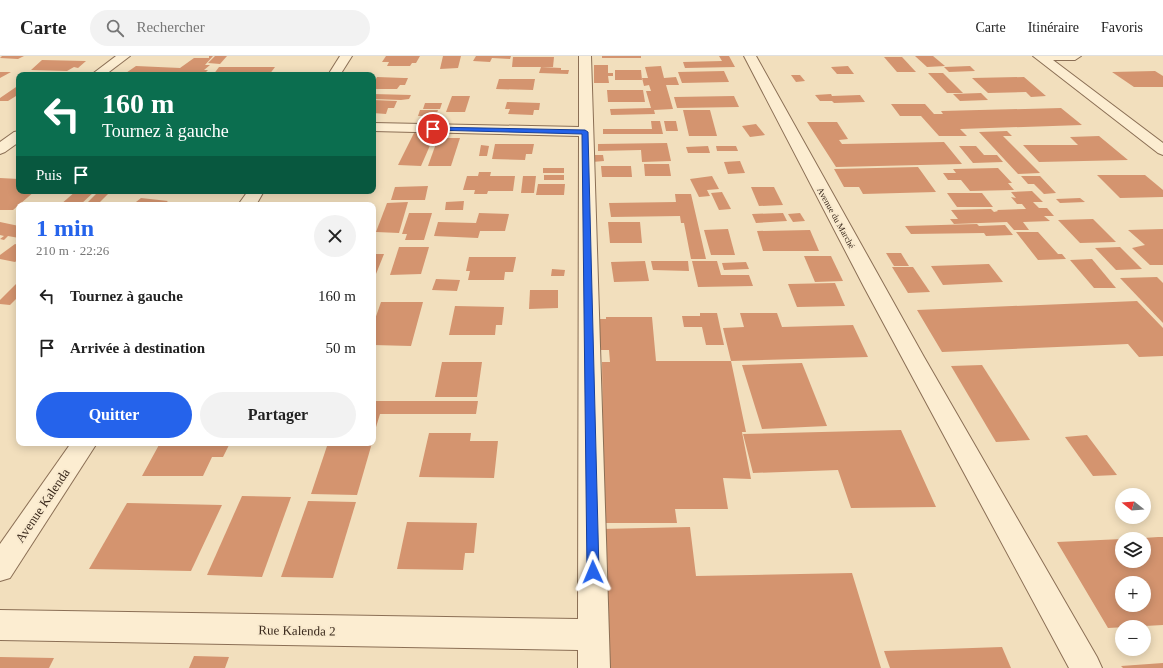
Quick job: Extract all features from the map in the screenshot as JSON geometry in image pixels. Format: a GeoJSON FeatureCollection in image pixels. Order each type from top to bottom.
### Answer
{"type":"FeatureCollection","features":[{"type":"Feature","properties":{"kind":"street"},"geometry":{"type":"LineString","coordinates":[[101,72],[124,56]]}},
{"type":"Feature","properties":{"kind":"street"},"geometry":{"type":"LineString","coordinates":[[336,72],[346,56]]}},
{"type":"Feature","properties":{"kind":"street"},"geometry":{"type":"LineString","coordinates":[[584,56],[594,668]]}},
{"type":"Feature","properties":{"kind":"street","name":"Avenue du Marché"},"geometry":{"type":"LineString","coordinates":[[750,56],[924,378],[1086,668]]}},
{"type":"Feature","properties":{"kind":"street"},"geometry":{"type":"LineString","coordinates":[[1040,57],[1075,56]]}},
{"type":"Feature","properties":{"kind":"street"},"geometry":{"type":"LineString","coordinates":[[1040,57],[1163,150]]}},
{"type":"Feature","properties":{"kind":"street"},"geometry":{"type":"LineString","coordinates":[[376,127],[585,132]]}},
{"type":"Feature","properties":{"kind":"street"},"geometry":{"type":"LineString","coordinates":[[0,149],[16,137]]}},
{"type":"Feature","properties":{"kind":"street","name":"Avenue Kalenda"},"geometry":{"type":"LineString","coordinates":[[0,568],[83,446]]}},
{"type":"Feature","properties":{"kind":"street","name":"Rue Kalenda 2"},"geometry":{"type":"LineString","coordinates":[[0,625],[594,635]]}},
{"type":"Feature","properties":{"kind":"building"},"geometry":{"type":"Polygon","coordinates":[[[2,56],[24,56],[18,59],[0,58],[2,56]]]}},
{"type":"Feature","properties":{"kind":"building"},"geometry":{"type":"Polygon","coordinates":[[[209,56],[213,56],[205,65],[210,65],[204,70],[208,70],[206,72],[127,72],[136,66],[180,68],[194,58],[209,58],[209,56]]]}},
{"type":"Feature","properties":{"kind":"building"},"geometry":{"type":"Polygon","coordinates":[[[215,56],[227,56],[220,64],[208,63],[215,56]]]}},
{"type":"Feature","properties":{"kind":"building"},"geometry":{"type":"Polygon","coordinates":[[[386,56],[420,56],[416,63],[412,63],[410,66],[387,66],[389,62],[382,62],[386,56]]]}},
{"type":"Feature","properties":{"kind":"building"},"geometry":{"type":"Polygon","coordinates":[[[443,56],[461,56],[458,68],[440,69],[443,56]]]}},
{"type":"Feature","properties":{"kind":"building"},"geometry":{"type":"Polygon","coordinates":[[[476,56],[511,56],[510,59],[492,58],[490,62],[473,61],[476,56]]]}},
{"type":"Feature","properties":{"kind":"building"},"geometry":{"type":"Polygon","coordinates":[[[602,56],[641,56],[641,58],[602,58],[602,56]]]}},
{"type":"Feature","properties":{"kind":"building"},"geometry":{"type":"Polygon","coordinates":[[[719,56],[729,56],[735,67],[685,68],[683,62],[722,61],[719,56]]]}},
{"type":"Feature","properties":{"kind":"building"},"geometry":{"type":"Polygon","coordinates":[[[915,56],[933,56],[945,66],[927,67],[915,56]]]}},
{"type":"Feature","properties":{"kind":"building"},"geometry":{"type":"Polygon","coordinates":[[[513,57],[554,57],[553,67],[512,67],[513,57]]]}},
{"type":"Feature","properties":{"kind":"building"},"geometry":{"type":"Polygon","coordinates":[[[884,57],[902,57],[916,72],[897,72],[884,57]]]}},
{"type":"Feature","properties":{"kind":"building"},"geometry":{"type":"Polygon","coordinates":[[[42,60],[86,61],[78,68],[74,67],[67,71],[31,70],[42,60]]]}},
{"type":"Feature","properties":{"kind":"building"},"geometry":{"type":"Polygon","coordinates":[[[594,65],[608,65],[608,73],[613,73],[613,76],[608,76],[609,83],[594,83],[594,65]]]}},
{"type":"Feature","properties":{"kind":"building"},"geometry":{"type":"Polygon","coordinates":[[[661,66],[664,78],[676,77],[679,85],[666,85],[673,109],[654,110],[655,114],[611,115],[610,109],[651,108],[646,91],[651,91],[649,85],[644,86],[642,78],[648,78],[645,67],[661,66]]]}},
{"type":"Feature","properties":{"kind":"building"},"geometry":{"type":"Polygon","coordinates":[[[848,66],[854,74],[837,74],[831,67],[848,66]]]}},
{"type":"Feature","properties":{"kind":"building"},"geometry":{"type":"Polygon","coordinates":[[[970,66],[975,71],[949,72],[944,67],[970,66]]]}},
{"type":"Feature","properties":{"kind":"building"},"geometry":{"type":"Polygon","coordinates":[[[219,67],[275,67],[271,72],[215,72],[219,67]]]}},
{"type":"Feature","properties":{"kind":"building"},"geometry":{"type":"Polygon","coordinates":[[[541,67],[569,70],[568,74],[539,73],[541,67]]]}},
{"type":"Feature","properties":{"kind":"building"},"geometry":{"type":"Polygon","coordinates":[[[615,70],[641,70],[642,80],[615,80],[615,70]]]}},
{"type":"Feature","properties":{"kind":"building"},"geometry":{"type":"Polygon","coordinates":[[[724,71],[729,82],[682,83],[678,72],[724,71]]]}},
{"type":"Feature","properties":{"kind":"building"},"geometry":{"type":"Polygon","coordinates":[[[1155,71],[1163,76],[1163,87],[1134,87],[1112,72],[1155,71]]]}},
{"type":"Feature","properties":{"kind":"building"},"geometry":{"type":"Polygon","coordinates":[[[0,72],[11,72],[0,78],[0,72]]]}},
{"type":"Feature","properties":{"kind":"building"},"geometry":{"type":"Polygon","coordinates":[[[928,73],[943,73],[963,93],[947,93],[928,73]]]}},
{"type":"Feature","properties":{"kind":"building"},"geometry":{"type":"Polygon","coordinates":[[[791,75],[800,75],[805,81],[796,82],[791,75]]]}},
{"type":"Feature","properties":{"kind":"building"},"geometry":{"type":"Polygon","coordinates":[[[377,77],[408,78],[405,85],[400,85],[397,89],[376,89],[377,77]]]}},
{"type":"Feature","properties":{"kind":"building"},"geometry":{"type":"Polygon","coordinates":[[[1024,77],[1046,96],[1031,97],[1026,92],[988,93],[972,78],[1024,77]]]}},
{"type":"Feature","properties":{"kind":"building"},"geometry":{"type":"Polygon","coordinates":[[[499,79],[535,79],[533,90],[496,89],[499,79]]]}},
{"type":"Feature","properties":{"kind":"building"},"geometry":{"type":"Polygon","coordinates":[[[16,87],[16,96],[8,101],[0,101],[0,98],[16,87]]]}},
{"type":"Feature","properties":{"kind":"building"},"geometry":{"type":"Polygon","coordinates":[[[607,90],[643,90],[645,102],[608,102],[607,90]]]}},
{"type":"Feature","properties":{"kind":"building"},"geometry":{"type":"Polygon","coordinates":[[[981,93],[988,100],[960,101],[953,94],[981,93]]]}},
{"type":"Feature","properties":{"kind":"building"},"geometry":{"type":"Polygon","coordinates":[[[376,94],[411,95],[409,99],[376,99],[376,94]]]}},
{"type":"Feature","properties":{"kind":"building"},"geometry":{"type":"Polygon","coordinates":[[[831,94],[832,96],[860,95],[865,102],[834,103],[832,101],[820,101],[815,95],[831,94]]]}},
{"type":"Feature","properties":{"kind":"building"},"geometry":{"type":"Polygon","coordinates":[[[452,96],[470,96],[465,112],[446,112],[452,96]]]}},
{"type":"Feature","properties":{"kind":"building"},"geometry":{"type":"Polygon","coordinates":[[[734,96],[739,107],[677,108],[674,97],[734,96]]]}},
{"type":"Feature","properties":{"kind":"building"},"geometry":{"type":"Polygon","coordinates":[[[376,100],[397,101],[394,108],[388,108],[386,114],[376,113],[376,100]]]}},
{"type":"Feature","properties":{"kind":"building"},"geometry":{"type":"Polygon","coordinates":[[[507,102],[540,103],[539,110],[534,110],[533,115],[508,114],[510,109],[505,109],[507,102]]]}},
{"type":"Feature","properties":{"kind":"building"},"geometry":{"type":"Polygon","coordinates":[[[425,103],[442,103],[440,109],[423,109],[425,103]]]}},
{"type":"Feature","properties":{"kind":"building"},"geometry":{"type":"Polygon","coordinates":[[[891,104],[925,104],[934,114],[943,114],[941,111],[1061,108],[1082,125],[960,129],[967,136],[939,136],[921,116],[900,116],[891,104]]]}},
{"type":"Feature","properties":{"kind":"building"},"geometry":{"type":"Polygon","coordinates":[[[420,110],[438,110],[436,116],[418,116],[420,110]]]}},
{"type":"Feature","properties":{"kind":"building"},"geometry":{"type":"Polygon","coordinates":[[[683,110],[710,110],[717,136],[689,136],[683,110]]]}},
{"type":"Feature","properties":{"kind":"building"},"geometry":{"type":"Polygon","coordinates":[[[651,121],[660,121],[663,134],[603,134],[603,129],[652,129],[651,121]]]}},
{"type":"Feature","properties":{"kind":"building"},"geometry":{"type":"Polygon","coordinates":[[[664,121],[676,121],[678,131],[666,131],[664,121]]]}},
{"type":"Feature","properties":{"kind":"building"},"geometry":{"type":"Polygon","coordinates":[[[807,122],[837,122],[848,139],[839,140],[842,144],[944,142],[962,164],[836,167],[807,122]]]}},
{"type":"Feature","properties":{"kind":"building"},"geometry":{"type":"Polygon","coordinates":[[[756,124],[765,135],[750,137],[742,126],[756,124]]]}},
{"type":"Feature","properties":{"kind":"building"},"geometry":{"type":"Polygon","coordinates":[[[1007,131],[1012,136],[1003,136],[1040,173],[1018,174],[979,132],[1007,131]]]}},
{"type":"Feature","properties":{"kind":"building"},"geometry":{"type":"Polygon","coordinates":[[[414,133],[435,134],[421,166],[398,165],[414,133]]]}},
{"type":"Feature","properties":{"kind":"building"},"geometry":{"type":"Polygon","coordinates":[[[1099,136],[1128,160],[1039,162],[1023,145],[1078,145],[1070,137],[1099,136]]]}},
{"type":"Feature","properties":{"kind":"building"},"geometry":{"type":"Polygon","coordinates":[[[438,138],[460,138],[451,166],[428,166],[438,138]]]}},
{"type":"Feature","properties":{"kind":"building"},"geometry":{"type":"Polygon","coordinates":[[[667,143],[671,161],[642,162],[641,150],[598,151],[598,144],[667,143]]]}},
{"type":"Feature","properties":{"kind":"building"},"geometry":{"type":"Polygon","coordinates":[[[495,144],[534,144],[532,154],[526,154],[525,160],[492,159],[495,144]]]}},
{"type":"Feature","properties":{"kind":"building"},"geometry":{"type":"Polygon","coordinates":[[[481,145],[489,146],[487,156],[479,156],[481,145]]]}},
{"type":"Feature","properties":{"kind":"building"},"geometry":{"type":"Polygon","coordinates":[[[708,146],[710,153],[688,153],[686,147],[708,146]]]}},
{"type":"Feature","properties":{"kind":"building"},"geometry":{"type":"Polygon","coordinates":[[[716,146],[736,146],[738,151],[717,151],[716,146]]]}},
{"type":"Feature","properties":{"kind":"building"},"geometry":{"type":"Polygon","coordinates":[[[959,146],[976,146],[984,155],[997,155],[1003,162],[973,163],[959,146]]]}},
{"type":"Feature","properties":{"kind":"building"},"geometry":{"type":"Polygon","coordinates":[[[592,155],[603,155],[604,161],[592,162],[592,155]]]}},
{"type":"Feature","properties":{"kind":"building"},"geometry":{"type":"Polygon","coordinates":[[[740,161],[745,173],[728,174],[724,162],[740,161]]]}},
{"type":"Feature","properties":{"kind":"building"},"geometry":{"type":"Polygon","coordinates":[[[644,164],[669,164],[671,176],[645,176],[644,164]]]}},
{"type":"Feature","properties":{"kind":"building"},"geometry":{"type":"Polygon","coordinates":[[[601,166],[631,166],[632,177],[602,177],[601,166]]]}},
{"type":"Feature","properties":{"kind":"building"},"geometry":{"type":"Polygon","coordinates":[[[918,167],[936,192],[863,194],[859,187],[844,187],[834,169],[918,167]]]}},
{"type":"Feature","properties":{"kind":"building"},"geometry":{"type":"Polygon","coordinates":[[[543,168],[564,168],[564,173],[543,173],[543,168]]]}},
{"type":"Feature","properties":{"kind":"building"},"geometry":{"type":"Polygon","coordinates":[[[998,168],[1012,183],[1008,183],[1014,190],[970,191],[961,180],[948,180],[943,173],[956,173],[953,169],[998,168]]]}},
{"type":"Feature","properties":{"kind":"building"},"geometry":{"type":"Polygon","coordinates":[[[479,172],[491,172],[490,176],[515,176],[513,191],[488,191],[487,194],[474,194],[475,190],[463,190],[467,176],[478,176],[479,172]]]}},
{"type":"Feature","properties":{"kind":"building"},"geometry":{"type":"Polygon","coordinates":[[[544,175],[564,175],[564,180],[544,180],[544,175]]]}},
{"type":"Feature","properties":{"kind":"building"},"geometry":{"type":"Polygon","coordinates":[[[1097,175],[1145,175],[1163,190],[1163,197],[1120,198],[1097,175]]]}},
{"type":"Feature","properties":{"kind":"building"},"geometry":{"type":"Polygon","coordinates":[[[523,176],[536,176],[534,193],[521,193],[523,176]]]}},
{"type":"Feature","properties":{"kind":"building"},"geometry":{"type":"Polygon","coordinates":[[[712,176],[719,189],[707,190],[710,196],[699,197],[690,179],[712,176]]]}},
{"type":"Feature","properties":{"kind":"building"},"geometry":{"type":"Polygon","coordinates":[[[1021,176],[1040,176],[1056,193],[1044,194],[1034,184],[1028,184],[1021,176]]]}},
{"type":"Feature","properties":{"kind":"building"},"geometry":{"type":"Polygon","coordinates":[[[0,178],[16,179],[16,194],[32,194],[22,202],[16,202],[16,207],[13,210],[0,210],[0,178]]]}},
{"type":"Feature","properties":{"kind":"building"},"geometry":{"type":"Polygon","coordinates":[[[538,184],[565,184],[564,195],[536,195],[538,184]]]}},
{"type":"Feature","properties":{"kind":"building"},"geometry":{"type":"Polygon","coordinates":[[[428,186],[425,200],[391,200],[395,187],[428,186]]]}},
{"type":"Feature","properties":{"kind":"building"},"geometry":{"type":"Polygon","coordinates":[[[751,187],[774,187],[783,205],[759,206],[751,187]]]}},
{"type":"Feature","properties":{"kind":"building"},"geometry":{"type":"Polygon","coordinates":[[[1032,191],[1043,202],[1033,202],[1039,208],[1047,208],[1054,216],[1044,216],[1050,221],[1023,222],[1029,230],[1014,230],[1007,222],[954,224],[950,219],[958,219],[951,210],[991,209],[994,212],[998,211],[997,210],[1026,209],[1022,204],[1017,204],[1011,197],[1016,198],[1011,192],[1032,191]]]}},
{"type":"Feature","properties":{"kind":"building"},"geometry":{"type":"Polygon","coordinates":[[[722,192],[731,209],[719,210],[711,193],[722,192]]]}},
{"type":"Feature","properties":{"kind":"building"},"geometry":{"type":"Polygon","coordinates":[[[947,193],[982,193],[993,207],[957,207],[947,193]]]}},
{"type":"Feature","properties":{"kind":"building"},"geometry":{"type":"Polygon","coordinates":[[[73,194],[92,194],[83,202],[63,202],[73,194]]]}},
{"type":"Feature","properties":{"kind":"building"},"geometry":{"type":"Polygon","coordinates":[[[96,194],[108,194],[100,202],[88,202],[96,194]]]}},
{"type":"Feature","properties":{"kind":"building"},"geometry":{"type":"Polygon","coordinates":[[[675,194],[691,194],[706,259],[691,259],[684,223],[681,223],[680,216],[611,217],[609,203],[676,202],[675,194]]]}},
{"type":"Feature","properties":{"kind":"building"},"geometry":{"type":"Polygon","coordinates":[[[141,198],[168,201],[167,202],[136,202],[141,198]]]}},
{"type":"Feature","properties":{"kind":"building"},"geometry":{"type":"Polygon","coordinates":[[[1080,198],[1085,202],[1060,203],[1056,199],[1080,198]]]}},
{"type":"Feature","properties":{"kind":"building"},"geometry":{"type":"Polygon","coordinates":[[[464,201],[463,210],[445,210],[446,202],[464,201]]]}},
{"type":"Feature","properties":{"kind":"building"},"geometry":{"type":"Polygon","coordinates":[[[408,202],[399,233],[376,232],[387,203],[408,202]]]}},
{"type":"Feature","properties":{"kind":"building"},"geometry":{"type":"Polygon","coordinates":[[[409,213],[432,213],[424,240],[405,240],[407,234],[402,234],[409,213]]]}},
{"type":"Feature","properties":{"kind":"building"},"geometry":{"type":"Polygon","coordinates":[[[479,213],[509,214],[505,231],[480,231],[478,238],[434,236],[438,222],[476,223],[479,213]]]}},
{"type":"Feature","properties":{"kind":"building"},"geometry":{"type":"Polygon","coordinates":[[[783,213],[787,221],[756,223],[752,214],[783,213]]]}},
{"type":"Feature","properties":{"kind":"building"},"geometry":{"type":"Polygon","coordinates":[[[800,213],[805,221],[793,222],[788,214],[800,213]]]}},
{"type":"Feature","properties":{"kind":"building"},"geometry":{"type":"Polygon","coordinates":[[[1093,219],[1116,242],[1080,243],[1058,220],[1093,219]]]}},
{"type":"Feature","properties":{"kind":"building"},"geometry":{"type":"Polygon","coordinates":[[[0,222],[16,225],[16,237],[8,236],[4,240],[0,239],[4,236],[0,235],[0,222]]]}},
{"type":"Feature","properties":{"kind":"building"},"geometry":{"type":"Polygon","coordinates":[[[608,222],[640,222],[642,243],[610,243],[608,222]]]}},
{"type":"Feature","properties":{"kind":"building"},"geometry":{"type":"Polygon","coordinates":[[[977,224],[979,226],[1005,225],[1013,235],[986,236],[984,233],[911,234],[905,226],[977,224]]]}},
{"type":"Feature","properties":{"kind":"building"},"geometry":{"type":"Polygon","coordinates":[[[728,229],[735,255],[711,255],[704,230],[728,229]]]}},
{"type":"Feature","properties":{"kind":"building"},"geometry":{"type":"Polygon","coordinates":[[[1163,229],[1163,265],[1150,265],[1132,248],[1145,245],[1128,230],[1163,229]]]}},
{"type":"Feature","properties":{"kind":"building"},"geometry":{"type":"Polygon","coordinates":[[[810,230],[819,251],[763,251],[757,231],[810,230]]]}},
{"type":"Feature","properties":{"kind":"building"},"geometry":{"type":"Polygon","coordinates":[[[1016,232],[1038,232],[1058,254],[1062,254],[1066,259],[1038,260],[1016,232]]]}},
{"type":"Feature","properties":{"kind":"building"},"geometry":{"type":"Polygon","coordinates":[[[16,244],[15,262],[0,259],[0,255],[16,244]]]}},
{"type":"Feature","properties":{"kind":"building"},"geometry":{"type":"Polygon","coordinates":[[[399,247],[429,247],[421,274],[390,275],[399,247]]]}},
{"type":"Feature","properties":{"kind":"building"},"geometry":{"type":"Polygon","coordinates":[[[1120,247],[1142,269],[1116,270],[1095,248],[1120,247]]]}},
{"type":"Feature","properties":{"kind":"building"},"geometry":{"type":"Polygon","coordinates":[[[886,253],[901,253],[909,266],[894,266],[886,253]]]}},
{"type":"Feature","properties":{"kind":"building"},"geometry":{"type":"Polygon","coordinates":[[[376,254],[384,254],[376,274],[376,254]]]}},
{"type":"Feature","properties":{"kind":"building"},"geometry":{"type":"Polygon","coordinates":[[[804,256],[831,256],[843,281],[815,282],[804,256]]]}},
{"type":"Feature","properties":{"kind":"building"},"geometry":{"type":"Polygon","coordinates":[[[469,257],[516,257],[513,272],[505,272],[504,280],[468,280],[470,271],[466,271],[469,257]]]}},
{"type":"Feature","properties":{"kind":"building"},"geometry":{"type":"Polygon","coordinates":[[[1092,259],[1116,288],[1094,288],[1070,260],[1092,259]]]}},
{"type":"Feature","properties":{"kind":"building"},"geometry":{"type":"Polygon","coordinates":[[[645,261],[649,281],[614,282],[611,262],[645,261]]]}},
{"type":"Feature","properties":{"kind":"building"},"geometry":{"type":"Polygon","coordinates":[[[651,261],[688,261],[689,271],[653,270],[651,261]]]}},
{"type":"Feature","properties":{"kind":"building"},"geometry":{"type":"Polygon","coordinates":[[[692,261],[717,261],[721,275],[749,275],[753,286],[698,287],[692,261]]]}},
{"type":"Feature","properties":{"kind":"building"},"geometry":{"type":"Polygon","coordinates":[[[746,262],[749,269],[724,270],[722,263],[746,262]]]}},
{"type":"Feature","properties":{"kind":"building"},"geometry":{"type":"Polygon","coordinates":[[[989,264],[1003,282],[943,285],[931,266],[989,264]]]}},
{"type":"Feature","properties":{"kind":"building"},"geometry":{"type":"Polygon","coordinates":[[[892,267],[913,267],[930,292],[908,293],[892,267]]]}},
{"type":"Feature","properties":{"kind":"building"},"geometry":{"type":"Polygon","coordinates":[[[552,269],[565,270],[564,276],[551,276],[552,269]]]}},
{"type":"Feature","properties":{"kind":"building"},"geometry":{"type":"Polygon","coordinates":[[[1157,277],[1163,283],[1163,323],[1120,278],[1157,277]]]}},
{"type":"Feature","properties":{"kind":"building"},"geometry":{"type":"Polygon","coordinates":[[[436,279],[460,280],[457,291],[432,290],[436,279]]]}},
{"type":"Feature","properties":{"kind":"building"},"geometry":{"type":"Polygon","coordinates":[[[835,283],[845,306],[797,307],[788,284],[835,283]]]}},
{"type":"Feature","properties":{"kind":"building"},"geometry":{"type":"Polygon","coordinates":[[[16,284],[16,299],[10,305],[0,304],[0,300],[16,284]]]}},
{"type":"Feature","properties":{"kind":"building"},"geometry":{"type":"Polygon","coordinates":[[[530,290],[558,290],[558,308],[529,309],[530,290]]]}},
{"type":"Feature","properties":{"kind":"building"},"geometry":{"type":"Polygon","coordinates":[[[1137,301],[1163,328],[1163,356],[1139,357],[1128,344],[942,352],[917,310],[1137,301]]]}},
{"type":"Feature","properties":{"kind":"building"},"geometry":{"type":"Polygon","coordinates":[[[381,302],[423,302],[411,346],[376,345],[376,316],[381,302]]]}},
{"type":"Feature","properties":{"kind":"building"},"geometry":{"type":"Polygon","coordinates":[[[455,306],[504,307],[502,325],[496,325],[495,335],[449,335],[455,306]]]}},
{"type":"Feature","properties":{"kind":"building"},"geometry":{"type":"Polygon","coordinates":[[[700,313],[717,313],[724,345],[706,345],[702,327],[684,327],[682,316],[700,316],[700,313]]]}},
{"type":"Feature","properties":{"kind":"building"},"geometry":{"type":"Polygon","coordinates":[[[740,313],[777,313],[782,327],[853,325],[868,357],[731,361],[723,328],[744,327],[740,313]]]}},
{"type":"Feature","properties":{"kind":"building"},"geometry":{"type":"Polygon","coordinates":[[[606,317],[652,317],[656,361],[731,361],[746,432],[742,432],[751,479],[723,478],[728,509],[675,509],[677,523],[604,523],[602,362],[610,362],[609,350],[600,350],[600,319],[606,319],[606,317]]]}},
{"type":"Feature","properties":{"kind":"building"},"geometry":{"type":"Polygon","coordinates":[[[442,362],[482,362],[477,397],[435,397],[442,362]]]}},
{"type":"Feature","properties":{"kind":"building"},"geometry":{"type":"Polygon","coordinates":[[[802,363],[827,426],[762,429],[742,365],[802,363]]]}},
{"type":"Feature","properties":{"kind":"building"},"geometry":{"type":"Polygon","coordinates":[[[982,365],[1030,440],[996,442],[951,366],[982,365]]]}},
{"type":"Feature","properties":{"kind":"building"},"geometry":{"type":"Polygon","coordinates":[[[376,401],[478,401],[476,414],[380,414],[376,427],[376,401]]]}},
{"type":"Feature","properties":{"kind":"building"},"geometry":{"type":"Polygon","coordinates":[[[901,430],[936,507],[851,508],[838,470],[753,473],[743,434],[901,430]]]}},
{"type":"Feature","properties":{"kind":"building"},"geometry":{"type":"Polygon","coordinates":[[[429,433],[471,433],[470,441],[498,441],[494,478],[419,477],[429,433]]]}},
{"type":"Feature","properties":{"kind":"building"},"geometry":{"type":"Polygon","coordinates":[[[1087,435],[1117,475],[1093,476],[1065,437],[1087,435]]]}},
{"type":"Feature","properties":{"kind":"building"},"geometry":{"type":"Polygon","coordinates":[[[158,446],[228,446],[223,457],[212,457],[203,476],[142,476],[158,446]]]}},
{"type":"Feature","properties":{"kind":"building"},"geometry":{"type":"Polygon","coordinates":[[[327,446],[371,446],[357,495],[311,494],[327,446]]]}},
{"type":"Feature","properties":{"kind":"building"},"geometry":{"type":"Polygon","coordinates":[[[242,496],[291,497],[262,577],[207,575],[242,496]]]}},
{"type":"Feature","properties":{"kind":"building"},"geometry":{"type":"Polygon","coordinates":[[[308,501],[356,502],[333,578],[281,577],[308,501]]]}},
{"type":"Feature","properties":{"kind":"building"},"geometry":{"type":"Polygon","coordinates":[[[127,503],[222,505],[191,571],[89,569],[127,503]]]}},
{"type":"Feature","properties":{"kind":"building"},"geometry":{"type":"Polygon","coordinates":[[[407,522],[477,523],[474,553],[465,553],[463,570],[397,569],[407,522]]]}},
{"type":"Feature","properties":{"kind":"building"},"geometry":{"type":"Polygon","coordinates":[[[690,527],[696,576],[852,573],[881,668],[605,668],[600,529],[690,527]]]}},
{"type":"Feature","properties":{"kind":"building"},"geometry":{"type":"Polygon","coordinates":[[[1163,537],[1163,625],[1151,626],[1151,620],[1115,620],[1115,628],[1108,628],[1057,542],[1115,539],[1115,568],[1151,568],[1151,538],[1163,537]]]}},
{"type":"Feature","properties":{"kind":"building"},"geometry":{"type":"Polygon","coordinates":[[[1002,647],[1011,668],[890,668],[884,651],[1002,647]]]}},
{"type":"Feature","properties":{"kind":"building"},"geometry":{"type":"Polygon","coordinates":[[[194,656],[229,657],[225,668],[189,668],[194,656]]]}},
{"type":"Feature","properties":{"kind":"building"},"geometry":{"type":"Polygon","coordinates":[[[0,657],[54,658],[49,668],[0,668],[0,657]]]}},
{"type":"Feature","properties":{"kind":"building"},"geometry":{"type":"Polygon","coordinates":[[[1163,663],[1163,668],[1123,668],[1121,666],[1163,663]]]}},
{"type":"Feature","properties":{"kind":"route"},"geometry":{"type":"LineString","coordinates":[[433,129],[585,132],[593,572]]}}]}
